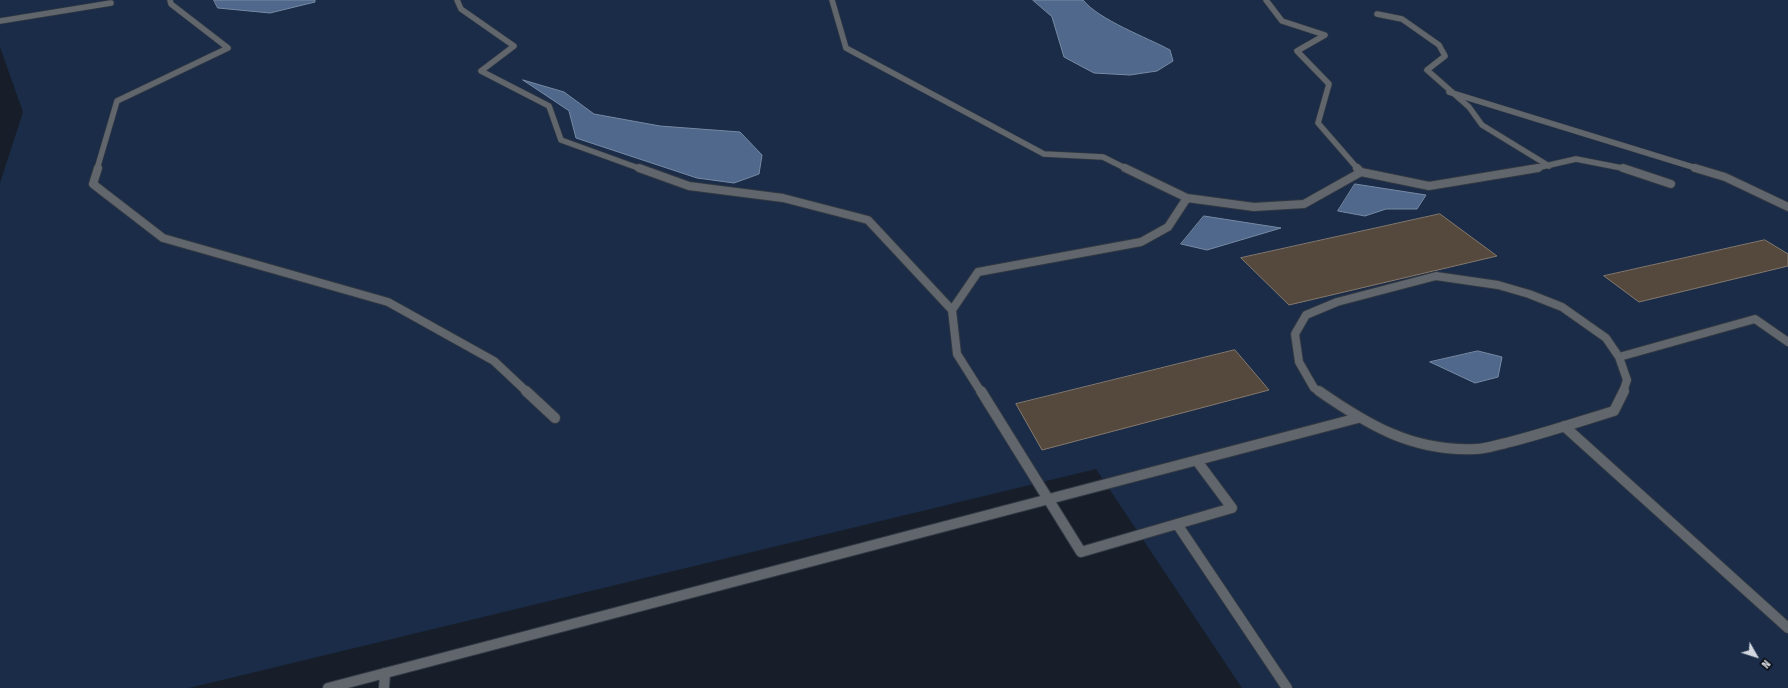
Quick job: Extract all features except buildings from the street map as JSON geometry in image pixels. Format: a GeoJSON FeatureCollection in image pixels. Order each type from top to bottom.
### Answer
{"type":"FeatureCollection","features":[{"type":"Feature","properties":{"kind":"street"},"geometry":{"type":"LineString","coordinates":[[170,0],[170,4],[228,48],[117,101],[93,184],[163,238],[388,302],[494,361],[555,418]]}},
{"type":"Feature","properties":{"kind":"street"},"geometry":{"type":"LineString","coordinates":[[457,0],[461,9],[514,46],[481,71],[549,106],[561,140],[689,186],[783,198],[868,220],[952,310],[956,354],[1050,500],[1081,552],[1232,508],[1197,461]]}},
{"type":"Feature","properties":{"kind":"street"},"geometry":{"type":"LineString","coordinates":[[832,0],[846,48],[1044,154],[1103,157],[1187,198],[1254,206],[1304,204],[1361,172]]}},
{"type":"Feature","properties":{"kind":"street"},"geometry":{"type":"LineString","coordinates":[[1266,0],[1282,21],[1325,35],[1296,51],[1329,84],[1318,122],[1361,172],[1429,186],[1549,166],[1576,159],[1624,168],[1671,184]]}},
{"type":"Feature","properties":{"kind":"street"},"geometry":{"type":"LineString","coordinates":[[0,21],[111,3]]}},
{"type":"Feature","properties":{"kind":"street"},"geometry":{"type":"LineString","coordinates":[[1377,14],[1402,19],[1439,45],[1445,56],[1427,70],[1449,92],[1469,107],[1482,125],[1549,166]]}},
{"type":"Feature","properties":{"kind":"street"},"geometry":{"type":"LineString","coordinates":[[1449,92],[1725,177],[1788,207]]}},
{"type":"Feature","properties":{"kind":"street"},"geometry":{"type":"LineString","coordinates":[[952,310],[978,272],[1141,242],[1168,227],[1187,198]]}},
{"type":"Feature","properties":{"kind":"street"},"geometry":{"type":"LineString","coordinates":[[1436,276],[1472,280],[1498,285],[1562,306],[1606,338],[1619,357],[1627,380],[1622,397],[1614,411],[1517,440],[1477,449],[1437,448],[1394,435],[1358,418],[1314,388],[1299,362],[1295,334],[1306,316],[1337,302],[1436,276]]}},
{"type":"Feature","properties":{"kind":"street"},"geometry":{"type":"LineString","coordinates":[[1619,357],[1755,319],[1788,342]]}},
{"type":"Feature","properties":{"kind":"street"},"geometry":{"type":"LineString","coordinates":[[328,688],[1050,500],[1358,418]]}},
{"type":"Feature","properties":{"kind":"street"},"geometry":{"type":"LineString","coordinates":[[1564,426],[1788,628]]}},
{"type":"Feature","properties":{"kind":"street"},"geometry":{"type":"LineString","coordinates":[[1177,524],[1288,688]]}},
{"type":"Feature","properties":{"kind":"street"},"geometry":{"type":"LineString","coordinates":[[384,688],[385,673]]}},
{"type":"Feature","properties":{"kind":"shaded area"},"geometry":{"type":"Polygon","coordinates":[[[0,0],[1788,0],[1788,688],[1242,688],[1096,469],[189,688],[0,688],[0,183],[23,112],[0,47],[0,0]]]}},
{"type":"Feature","properties":{"kind":"shaded area"},"geometry":{"type":"Polygon","coordinates":[[[214,0],[315,0],[315,2],[270,13],[218,8],[214,0]]]}},
{"type":"Feature","properties":{"kind":"shaded area"},"geometry":{"type":"Polygon","coordinates":[[[1033,0],[1083,0],[1090,7],[1111,21],[1170,50],[1173,61],[1157,71],[1130,75],[1094,73],[1064,57],[1052,17],[1033,0]]]}},
{"type":"Feature","properties":{"kind":"shaded area"},"geometry":{"type":"Polygon","coordinates":[[[523,80],[564,92],[594,114],[660,126],[740,132],[762,155],[759,174],[734,183],[697,178],[576,138],[569,111],[523,80]]]}},
{"type":"Feature","properties":{"kind":"shaded area"},"geometry":{"type":"Polygon","coordinates":[[[1355,184],[1426,195],[1417,209],[1386,209],[1365,216],[1338,211],[1355,184]]]}},
{"type":"Feature","properties":{"kind":"shaded area"},"geometry":{"type":"Polygon","coordinates":[[[1204,216],[1281,228],[1207,250],[1181,244],[1204,216]]]}},
{"type":"Feature","properties":{"kind":"shaded area"},"geometry":{"type":"Polygon","coordinates":[[[1478,351],[1502,357],[1498,377],[1475,383],[1430,362],[1478,351]]]}}]}
